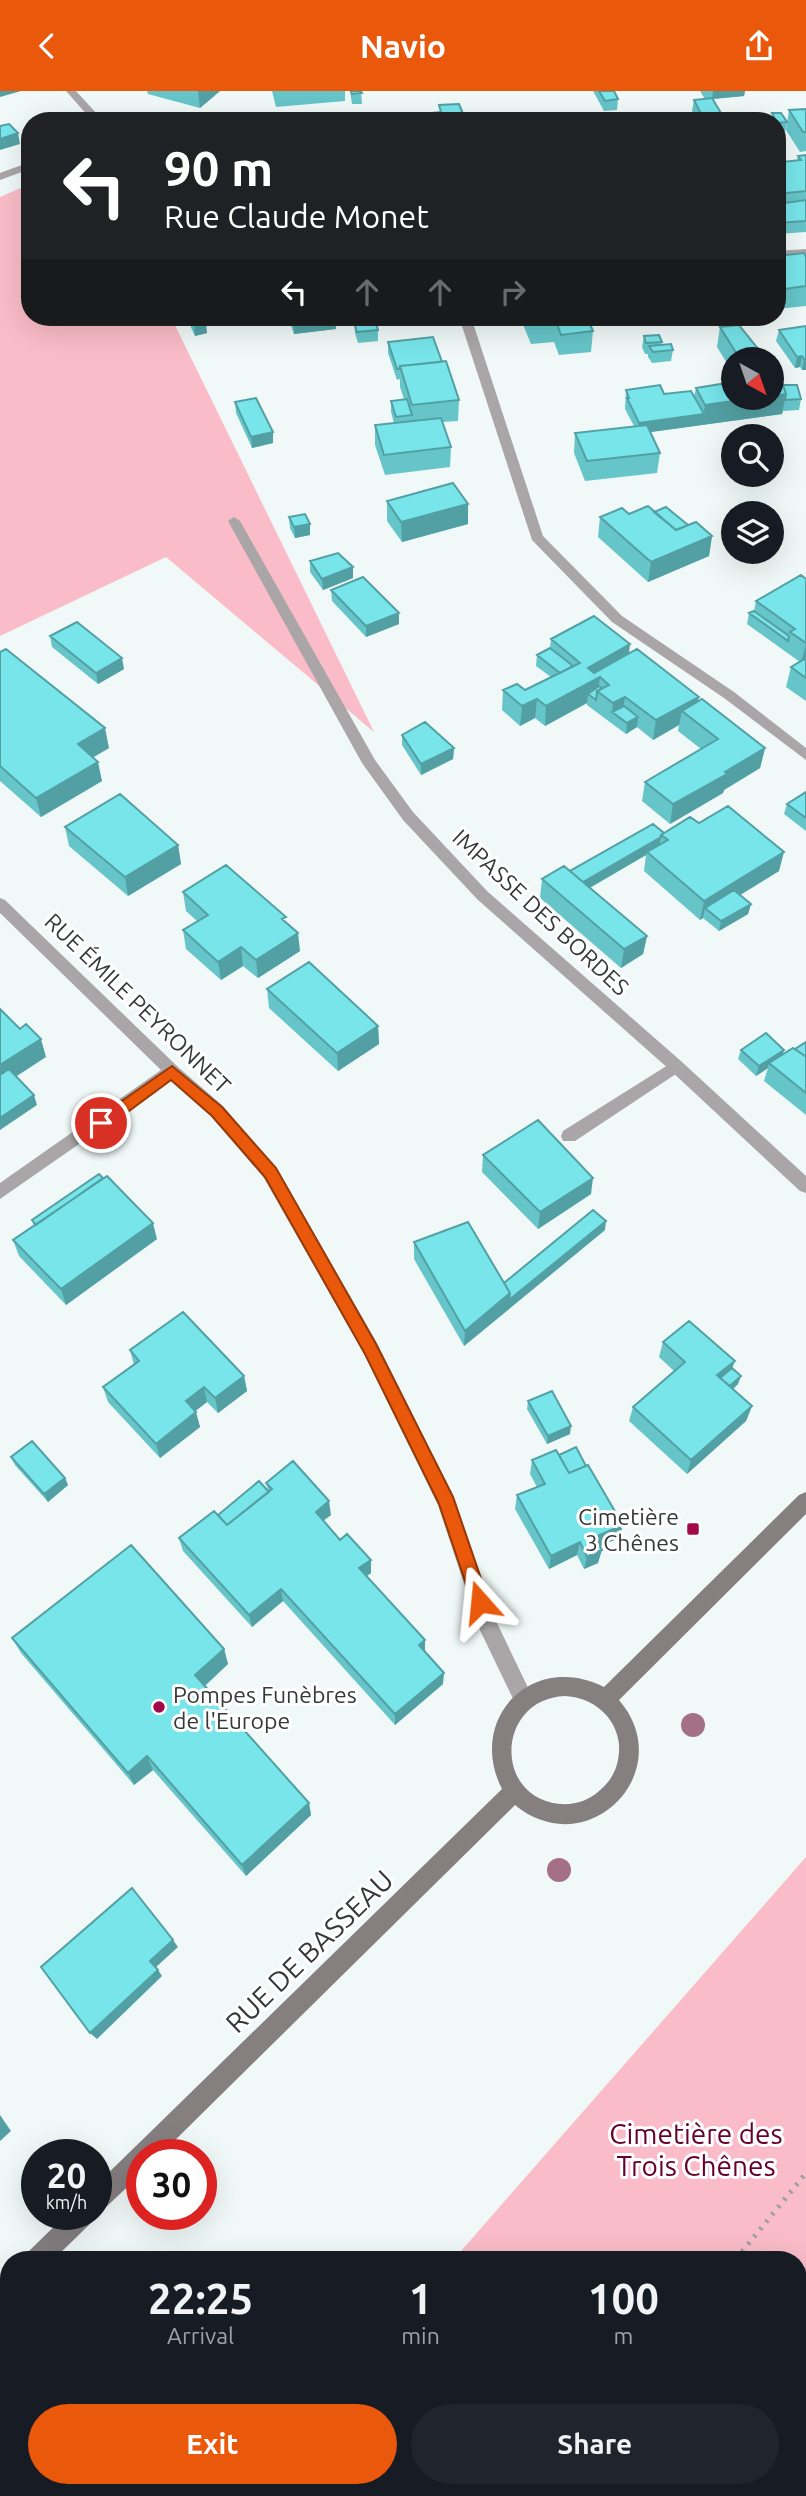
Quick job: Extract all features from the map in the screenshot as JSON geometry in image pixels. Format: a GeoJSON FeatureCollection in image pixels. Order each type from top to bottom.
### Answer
{"type":"FeatureCollection","features":[{"type":"Feature","properties":{"kind":"street"},"geometry":{"type":"LineString","coordinates":[[71,91],[90,112]]}},
{"type":"Feature","properties":{"kind":"street"},"geometry":{"type":"LineString","coordinates":[[0,177],[21,169]]}},
{"type":"Feature","properties":{"kind":"street"},"geometry":{"type":"LineString","coordinates":[[786,253],[806,252]]}},
{"type":"Feature","properties":{"kind":"street"},"geometry":{"type":"LineString","coordinates":[[468,326],[537,537],[617,619],[729,695],[806,755]]}},
{"type":"Feature","properties":{"kind":"street","name":"IMPASSE DES BORDES"},"geometry":{"type":"LineString","coordinates":[[234,521],[369,763],[408,817],[482,895],[676,1066],[806,1186]]}},
{"type":"Feature","properties":{"kind":"street","name":"RUE ÉMILE PEYRONNET"},"geometry":{"type":"LineString","coordinates":[[0,904],[172,1071],[217,1111],[270,1173],[370,1349],[447,1503],[488,1626],[523,1698]]}},
{"type":"Feature","properties":{"kind":"street"},"geometry":{"type":"LineString","coordinates":[[569,1136],[676,1066]]}},
{"type":"Feature","properties":{"kind":"street"},"geometry":{"type":"LineString","coordinates":[[0,1192],[172,1071]]}},
{"type":"Feature","properties":{"kind":"street"},"geometry":{"type":"LineString","coordinates":[[604,1701],[806,1501]]}},
{"type":"Feature","properties":{"kind":"street"},"geometry":{"type":"LineString","coordinates":[[564,1685],[585,1690],[604,1701],[618,1717],[627,1737],[629,1760],[624,1781],[611,1798],[593,1810],[572,1815],[552,1813],[532,1804],[516,1790],[505,1772],[499,1752],[502,1731],[510,1712],[523,1698],[542,1689],[564,1685]]}},
{"type":"Feature","properties":{"kind":"street","name":"RUE DE BASSEAU"},"geometry":{"type":"LineString","coordinates":[[160,2139],[516,1790]]}},
{"type":"Feature","properties":{"kind":"street","name":"RUE DE BASSEAU"},"geometry":{"type":"LineString","coordinates":[[112,2186],[126,2172]]}},
{"type":"Feature","properties":{"kind":"street"},"geometry":{"type":"LineString","coordinates":[[45,2251],[67,2230]]}},
{"type":"Feature","properties":{"kind":"path"},"geometry":{"type":"LineString","coordinates":[[743,2251],[806,2173]]}},
{"type":"Feature","properties":{"kind":"green space"},"geometry":{"type":"Polygon","coordinates":[[[21,188],[21,326],[175,326],[374,732],[166,557],[0,636],[0,197],[21,188]]]}},
{"type":"Feature","properties":{"kind":"green space","name":"Cimetière des Trois Chênes"},"geometry":{"type":"Polygon","coordinates":[[[806,1857],[806,2251],[461,2251],[806,1857]]]}},
{"type":"Feature","properties":{"kind":"building"},"geometry":{"type":"Polygon","coordinates":[[[599,91],[614,91],[618,99],[605,101],[599,91]]]}},
{"type":"Feature","properties":{"kind":"building"},"geometry":{"type":"Polygon","coordinates":[[[712,98],[720,112],[700,112],[694,100],[712,98]]]}},
{"type":"Feature","properties":{"kind":"building"},"geometry":{"type":"Polygon","coordinates":[[[459,104],[462,112],[441,112],[439,105],[459,104]]]}},
{"type":"Feature","properties":{"kind":"building"},"geometry":{"type":"Polygon","coordinates":[[[806,109],[806,132],[803,132],[789,110],[806,109]]]}},
{"type":"Feature","properties":{"kind":"building"},"geometry":{"type":"Polygon","coordinates":[[[9,124],[18,133],[0,139],[0,126],[9,124]]]}},
{"type":"Feature","properties":{"kind":"building"},"geometry":{"type":"Polygon","coordinates":[[[806,155],[806,191],[786,193],[786,162],[801,160],[798,156],[806,155]]]}},
{"type":"Feature","properties":{"kind":"building"},"geometry":{"type":"Polygon","coordinates":[[[806,200],[806,221],[786,222],[786,203],[806,200]]]}},
{"type":"Feature","properties":{"kind":"building"},"geometry":{"type":"Polygon","coordinates":[[[804,253],[806,286],[786,289],[786,255],[804,253]]]}},
{"type":"Feature","properties":{"kind":"building"},"geometry":{"type":"Polygon","coordinates":[[[355,326],[377,326],[378,330],[357,332],[355,326]]]}},
{"type":"Feature","properties":{"kind":"building"},"geometry":{"type":"Polygon","coordinates":[[[558,326],[591,326],[593,331],[561,335],[558,326]]]}},
{"type":"Feature","properties":{"kind":"building"},"geometry":{"type":"Polygon","coordinates":[[[740,326],[756,347],[732,347],[720,327],[740,326]]]}},
{"type":"Feature","properties":{"kind":"building"},"geometry":{"type":"Polygon","coordinates":[[[806,326],[804,359],[802,356],[797,357],[779,330],[806,326]]]}},
{"type":"Feature","properties":{"kind":"building"},"geometry":{"type":"Polygon","coordinates":[[[659,335],[662,342],[646,343],[644,336],[659,335]]]}},
{"type":"Feature","properties":{"kind":"building"},"geometry":{"type":"Polygon","coordinates":[[[433,337],[442,362],[400,366],[397,369],[388,342],[433,337]]]}},
{"type":"Feature","properties":{"kind":"building"},"geometry":{"type":"Polygon","coordinates":[[[671,344],[673,350],[653,352],[649,346],[671,344]]]}},
{"type":"Feature","properties":{"kind":"building"},"geometry":{"type":"Polygon","coordinates":[[[446,361],[459,400],[412,405],[400,366],[446,361]]]}},
{"type":"Feature","properties":{"kind":"building"},"geometry":{"type":"Polygon","coordinates":[[[721,384],[721,403],[705,405],[696,388],[721,384]]]}},
{"type":"Feature","properties":{"kind":"building"},"geometry":{"type":"Polygon","coordinates":[[[660,385],[664,394],[691,391],[704,414],[639,423],[626,390],[660,385]]]}},
{"type":"Feature","properties":{"kind":"building"},"geometry":{"type":"Polygon","coordinates":[[[784,385],[797,385],[801,399],[785,400],[784,385]]]}},
{"type":"Feature","properties":{"kind":"building"},"geometry":{"type":"Polygon","coordinates":[[[256,398],[273,432],[251,437],[235,402],[256,398]]]}},
{"type":"Feature","properties":{"kind":"building"},"geometry":{"type":"Polygon","coordinates":[[[407,399],[412,415],[396,417],[391,401],[407,399]]]}},
{"type":"Feature","properties":{"kind":"building"},"geometry":{"type":"Polygon","coordinates":[[[441,418],[451,447],[384,455],[375,425],[441,418]]]}},
{"type":"Feature","properties":{"kind":"building"},"geometry":{"type":"Polygon","coordinates":[[[647,425],[660,453],[587,461],[575,433],[647,425]]]}},
{"type":"Feature","properties":{"kind":"building"},"geometry":{"type":"Polygon","coordinates":[[[453,483],[468,504],[401,522],[387,501],[453,483]]]}},
{"type":"Feature","properties":{"kind":"building"},"geometry":{"type":"Polygon","coordinates":[[[648,506],[676,530],[696,522],[712,536],[651,562],[600,517],[622,508],[629,514],[648,506]]]}},
{"type":"Feature","properties":{"kind":"building"},"geometry":{"type":"Polygon","coordinates":[[[666,507],[688,525],[676,530],[654,512],[666,507]]]}},
{"type":"Feature","properties":{"kind":"building"},"geometry":{"type":"Polygon","coordinates":[[[305,514],[310,524],[294,527],[289,517],[305,514]]]}},
{"type":"Feature","properties":{"kind":"building"},"geometry":{"type":"Polygon","coordinates":[[[338,553],[353,567],[322,579],[310,561],[338,553]]]}},
{"type":"Feature","properties":{"kind":"building"},"geometry":{"type":"Polygon","coordinates":[[[801,575],[806,579],[806,643],[790,632],[795,629],[756,601],[801,575]]]}},
{"type":"Feature","properties":{"kind":"building"},"geometry":{"type":"Polygon","coordinates":[[[363,577],[399,613],[366,626],[331,590],[363,577]]]}},
{"type":"Feature","properties":{"kind":"building"},"geometry":{"type":"Polygon","coordinates":[[[754,611],[789,636],[788,641],[749,613],[754,611]]]}},
{"type":"Feature","properties":{"kind":"building"},"geometry":{"type":"Polygon","coordinates":[[[594,616],[630,644],[588,668],[594,673],[637,649],[699,697],[656,720],[625,697],[613,703],[597,691],[609,685],[600,677],[546,706],[537,699],[522,706],[503,690],[517,684],[525,690],[580,663],[551,639],[594,616]]]}},
{"type":"Feature","properties":{"kind":"building"},"geometry":{"type":"Polygon","coordinates":[[[77,622],[122,658],[96,673],[50,636],[77,622]]]}},
{"type":"Feature","properties":{"kind":"building"},"geometry":{"type":"Polygon","coordinates":[[[550,648],[573,666],[560,673],[537,655],[550,648]]]}},
{"type":"Feature","properties":{"kind":"building"},"geometry":{"type":"Polygon","coordinates":[[[6,649],[105,728],[78,744],[98,762],[36,798],[0,766],[0,652],[6,649]]]}},
{"type":"Feature","properties":{"kind":"building"},"geometry":{"type":"Polygon","coordinates":[[[806,658],[806,678],[791,667],[806,658]]]}},
{"type":"Feature","properties":{"kind":"building"},"geometry":{"type":"Polygon","coordinates":[[[599,686],[602,688],[597,691],[596,700],[588,694],[599,686]]]}},
{"type":"Feature","properties":{"kind":"building"},"geometry":{"type":"Polygon","coordinates":[[[702,699],[765,748],[725,772],[727,774],[673,804],[645,782],[718,739],[682,711],[702,699]]]}},
{"type":"Feature","properties":{"kind":"building"},"geometry":{"type":"Polygon","coordinates":[[[624,706],[638,717],[627,723],[612,712],[624,706]]]}},
{"type":"Feature","properties":{"kind":"building"},"geometry":{"type":"Polygon","coordinates":[[[425,722],[454,748],[421,764],[402,735],[425,722]]]}},
{"type":"Feature","properties":{"kind":"building"},"geometry":{"type":"Polygon","coordinates":[[[806,792],[806,818],[787,804],[806,792]]]}},
{"type":"Feature","properties":{"kind":"building"},"geometry":{"type":"Polygon","coordinates":[[[120,794],[178,845],[125,877],[65,827],[120,794]]]}},
{"type":"Feature","properties":{"kind":"building"},"geometry":{"type":"Polygon","coordinates":[[[728,806],[784,852],[704,901],[647,852],[668,840],[661,835],[690,817],[699,823],[728,806]]]}},
{"type":"Feature","properties":{"kind":"building"},"geometry":{"type":"Polygon","coordinates":[[[653,824],[664,833],[661,837],[583,882],[570,871],[653,824]]]}},
{"type":"Feature","properties":{"kind":"building"},"geometry":{"type":"Polygon","coordinates":[[[226,865],[286,917],[282,919],[298,933],[256,960],[241,947],[218,962],[183,930],[208,915],[183,892],[226,865]]]}},
{"type":"Feature","properties":{"kind":"building"},"geometry":{"type":"Polygon","coordinates":[[[564,866],[647,936],[624,949],[542,879],[564,866]]]}},
{"type":"Feature","properties":{"kind":"building"},"geometry":{"type":"Polygon","coordinates":[[[734,890],[751,904],[721,921],[705,908],[734,890]]]}},
{"type":"Feature","properties":{"kind":"building"},"geometry":{"type":"Polygon","coordinates":[[[309,962],[378,1026],[337,1053],[267,989],[309,962]]]}},
{"type":"Feature","properties":{"kind":"building"},"geometry":{"type":"Polygon","coordinates":[[[0,1009],[20,1029],[26,1024],[41,1039],[0,1065],[0,1009]]]}},
{"type":"Feature","properties":{"kind":"building"},"geometry":{"type":"Polygon","coordinates":[[[766,1033],[784,1050],[759,1066],[741,1050],[766,1033]]]}},
{"type":"Feature","properties":{"kind":"building"},"geometry":{"type":"Polygon","coordinates":[[[806,1042],[806,1055],[805,1056],[795,1049],[806,1042]]]}},
{"type":"Feature","properties":{"kind":"building"},"geometry":{"type":"Polygon","coordinates":[[[793,1048],[806,1055],[806,1093],[769,1063],[793,1048]]]}},
{"type":"Feature","properties":{"kind":"building"},"geometry":{"type":"Polygon","coordinates":[[[9,1069],[34,1095],[0,1118],[0,1075],[9,1069]]]}},
{"type":"Feature","properties":{"kind":"building"},"geometry":{"type":"Polygon","coordinates":[[[538,1120],[593,1178],[540,1212],[483,1155],[538,1120]]]}},
{"type":"Feature","properties":{"kind":"building"},"geometry":{"type":"Polygon","coordinates":[[[99,1174],[103,1178],[36,1225],[32,1220],[99,1174]]]}},
{"type":"Feature","properties":{"kind":"building"},"geometry":{"type":"Polygon","coordinates":[[[107,1176],[153,1223],[61,1289],[13,1240],[107,1176]]]}},
{"type":"Feature","properties":{"kind":"building"},"geometry":{"type":"Polygon","coordinates":[[[593,1210],[606,1221],[509,1300],[510,1293],[504,1283],[593,1210]]]}},
{"type":"Feature","properties":{"kind":"building"},"geometry":{"type":"Polygon","coordinates":[[[468,1222],[510,1293],[465,1331],[414,1242],[468,1222]]]}},
{"type":"Feature","properties":{"kind":"building"},"geometry":{"type":"Polygon","coordinates":[[[183,1312],[244,1376],[215,1398],[204,1387],[186,1401],[196,1412],[156,1444],[103,1387],[139,1361],[130,1350],[183,1312]]]}},
{"type":"Feature","properties":{"kind":"building"},"geometry":{"type":"Polygon","coordinates":[[[689,1321],[735,1361],[717,1375],[752,1406],[691,1460],[633,1407],[685,1362],[663,1342],[689,1321]]]}},
{"type":"Feature","properties":{"kind":"building"},"geometry":{"type":"Polygon","coordinates":[[[732,1368],[741,1376],[730,1386],[720,1378],[732,1368]]]}},
{"type":"Feature","properties":{"kind":"building"},"geometry":{"type":"Polygon","coordinates":[[[552,1391],[571,1426],[548,1436],[528,1401],[552,1391]]]}},
{"type":"Feature","properties":{"kind":"building"},"geometry":{"type":"Polygon","coordinates":[[[32,1441],[65,1478],[44,1494],[11,1457],[32,1441]]]}},
{"type":"Feature","properties":{"kind":"building"},"geometry":{"type":"Polygon","coordinates":[[[576,1447],[586,1466],[569,1473],[559,1455],[576,1447]]]}},
{"type":"Feature","properties":{"kind":"building"},"geometry":{"type":"Polygon","coordinates":[[[556,1450],[569,1473],[588,1465],[623,1525],[595,1537],[602,1550],[587,1557],[580,1542],[551,1556],[517,1495],[545,1484],[532,1460],[556,1450]]]}},
{"type":"Feature","properties":{"kind":"building"},"geometry":{"type":"Polygon","coordinates":[[[293,1461],[329,1501],[316,1512],[340,1540],[347,1534],[371,1560],[359,1568],[425,1640],[419,1645],[444,1673],[395,1714],[281,1589],[249,1615],[179,1538],[214,1511],[227,1525],[272,1489],[266,1483],[293,1461]]]}},
{"type":"Feature","properties":{"kind":"building"},"geometry":{"type":"Polygon","coordinates":[[[259,1481],[269,1492],[227,1525],[218,1515],[259,1481]]]}},
{"type":"Feature","properties":{"kind":"building"},"geometry":{"type":"Polygon","coordinates":[[[131,1545],[224,1649],[195,1675],[309,1803],[242,1865],[147,1756],[128,1773],[12,1638],[131,1545]]]}},
{"type":"Feature","properties":{"kind":"building"},"geometry":{"type":"Polygon","coordinates":[[[132,1888],[173,1940],[150,1961],[158,1970],[90,2033],[41,1967],[132,1888]]]}},
{"type":"Feature","properties":{"kind":"place","name":"Cimetière 3 Chênes"},"geometry":{"type":"Point","coordinates":[693,1529]}},
{"type":"Feature","properties":{"kind":"place","name":"Pompes Funèbres de l'Europe"},"geometry":{"type":"Point","coordinates":[159,1707]}},
{"type":"Feature","properties":{"kind":"route"},"geometry":{"type":"LineString","coordinates":[[101,1123],[172,1071],[217,1111],[270,1173],[370,1349],[447,1503],[480,1602]]}}]}
